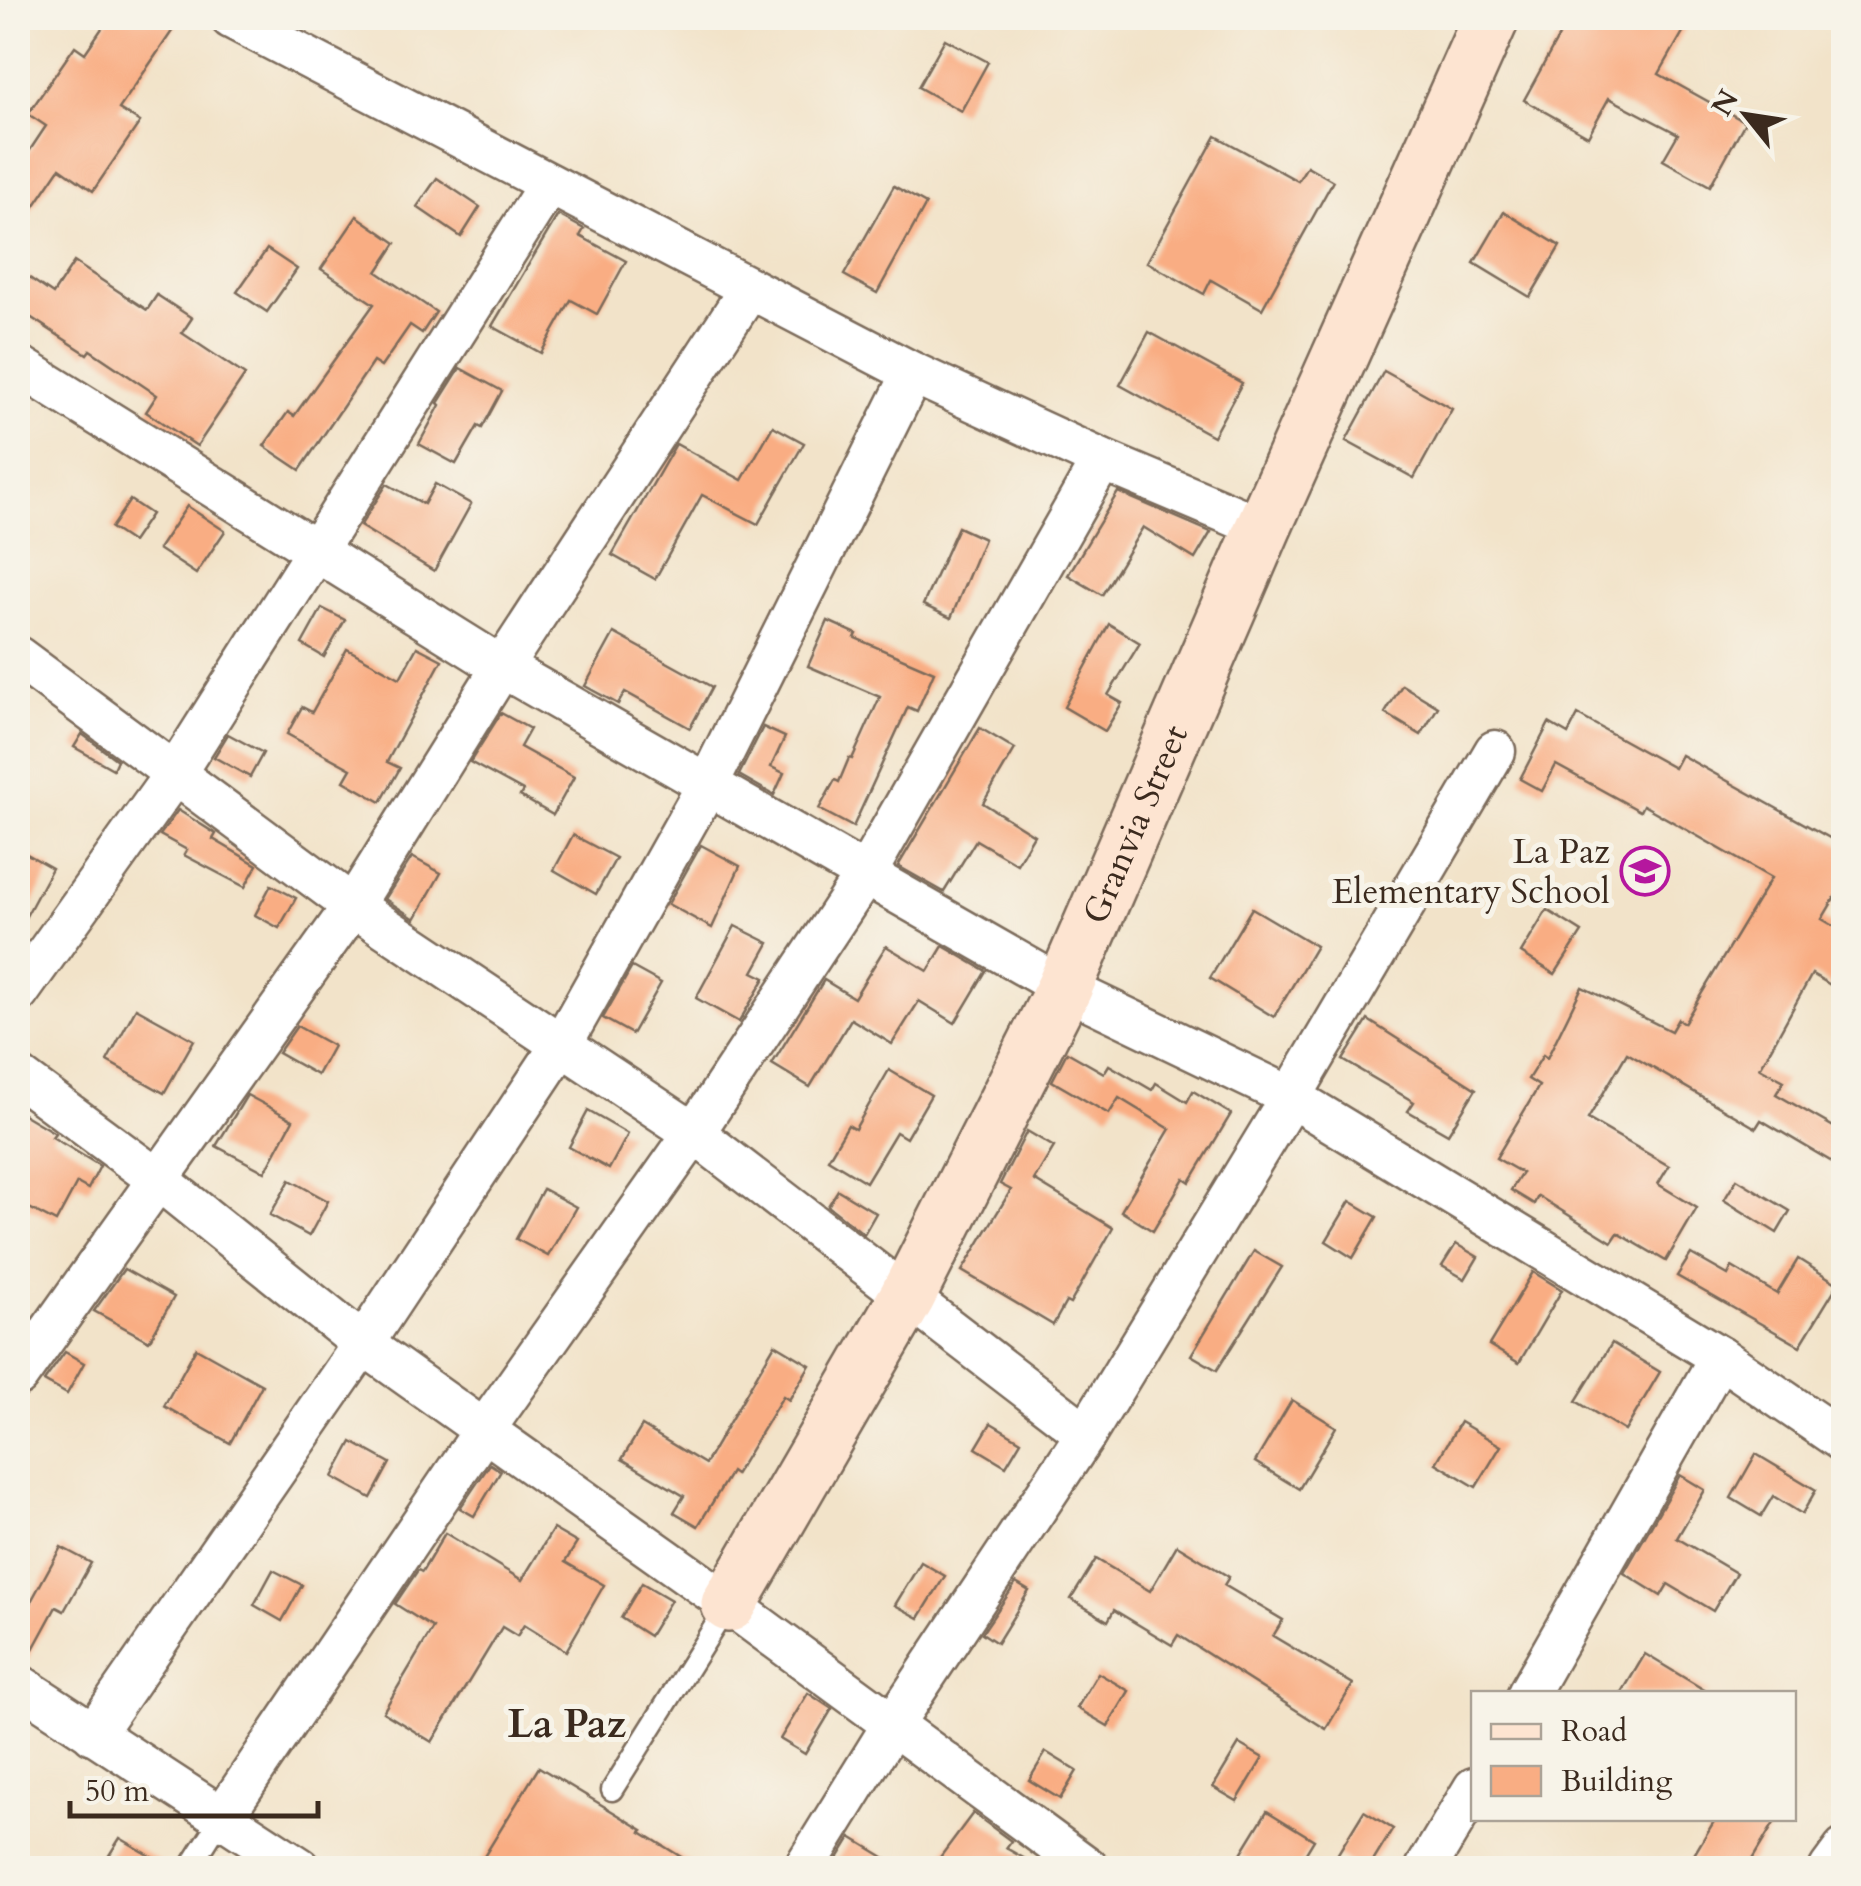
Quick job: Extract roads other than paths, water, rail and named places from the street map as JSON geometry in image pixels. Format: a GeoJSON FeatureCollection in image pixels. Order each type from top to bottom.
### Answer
{"type":"FeatureCollection","features":[{"type":"Feature","properties":{"kind":"street"},"geometry":{"type":"LineString","coordinates":[[232,18],[913,374],[1263,528]]}},
{"type":"Feature","properties":{"kind":"street","name":"Granvia Street"},"geometry":{"type":"LineString","coordinates":[[728,1604],[908,1296],[1064,988],[1263,528],[1491,18]]}},
{"type":"Feature","properties":{"kind":"street"},"geometry":{"type":"LineString","coordinates":[[18,993],[176,772],[550,184]]}},
{"type":"Feature","properties":{"kind":"street"},"geometry":{"type":"LineString","coordinates":[[18,1376],[353,906],[502,667],[749,290]]}},
{"type":"Feature","properties":{"kind":"street"},"geometry":{"type":"LineString","coordinates":[[18,365],[502,667],[1064,988],[1291,1097],[1720,1357],[1844,1442]]}},
{"type":"Feature","properties":{"kind":"street"},"geometry":{"type":"LineString","coordinates":[[94,1734],[363,1344],[560,1046],[708,784],[913,374]]}},
{"type":"Feature","properties":{"kind":"street"},"geometry":{"type":"LineString","coordinates":[[222,1819],[485,1428],[694,1133],[865,875],[1102,460]]}},
{"type":"Feature","properties":{"kind":"street"},"geometry":{"type":"LineString","coordinates":[[18,657],[353,906],[694,1133],[1086,1434]]}},
{"type":"Feature","properties":{"kind":"street"},"geometry":{"type":"LineString","coordinates":[[804,1868],[893,1724],[1086,1434],[1495,751]]}},
{"type":"Feature","properties":{"kind":"street"},"geometry":{"type":"LineString","coordinates":[[18,1076],[160,1181],[363,1344],[485,1428],[1088,1868]]}},
{"type":"Feature","properties":{"kind":"street"},"geometry":{"type":"LineString","coordinates":[[1530,1691],[1720,1357]]}},
{"type":"Feature","properties":{"kind":"street"},"geometry":{"type":"LineString","coordinates":[[18,1684],[300,1868]]}},
{"type":"Feature","properties":{"kind":"street"},"geometry":{"type":"LineString","coordinates":[[1426,1868],[1471,1793]]}},
{"type":"Feature","properties":{"kind":"street"},"geometry":{"type":"LineString","coordinates":[[1830,1868],[1844,1849]]}},
{"type":"Feature","properties":{"kind":"lane"},"geometry":{"type":"LineString","coordinates":[[612,1790],[728,1604]]}},
{"type":"Feature","properties":{"kind":"lane"},"geometry":{"type":"LineString","coordinates":[[190,1868],[222,1819]]}},
{"type":"Feature","properties":{"kind":"place","name":"La Paz Elementary School"},"geometry":{"type":"Point","coordinates":[1645,871]}},
{"type":"Feature","properties":{"kind":"district","name":"La Paz"},"geometry":{"type":"Point","coordinates":[567,1723]}}]}
